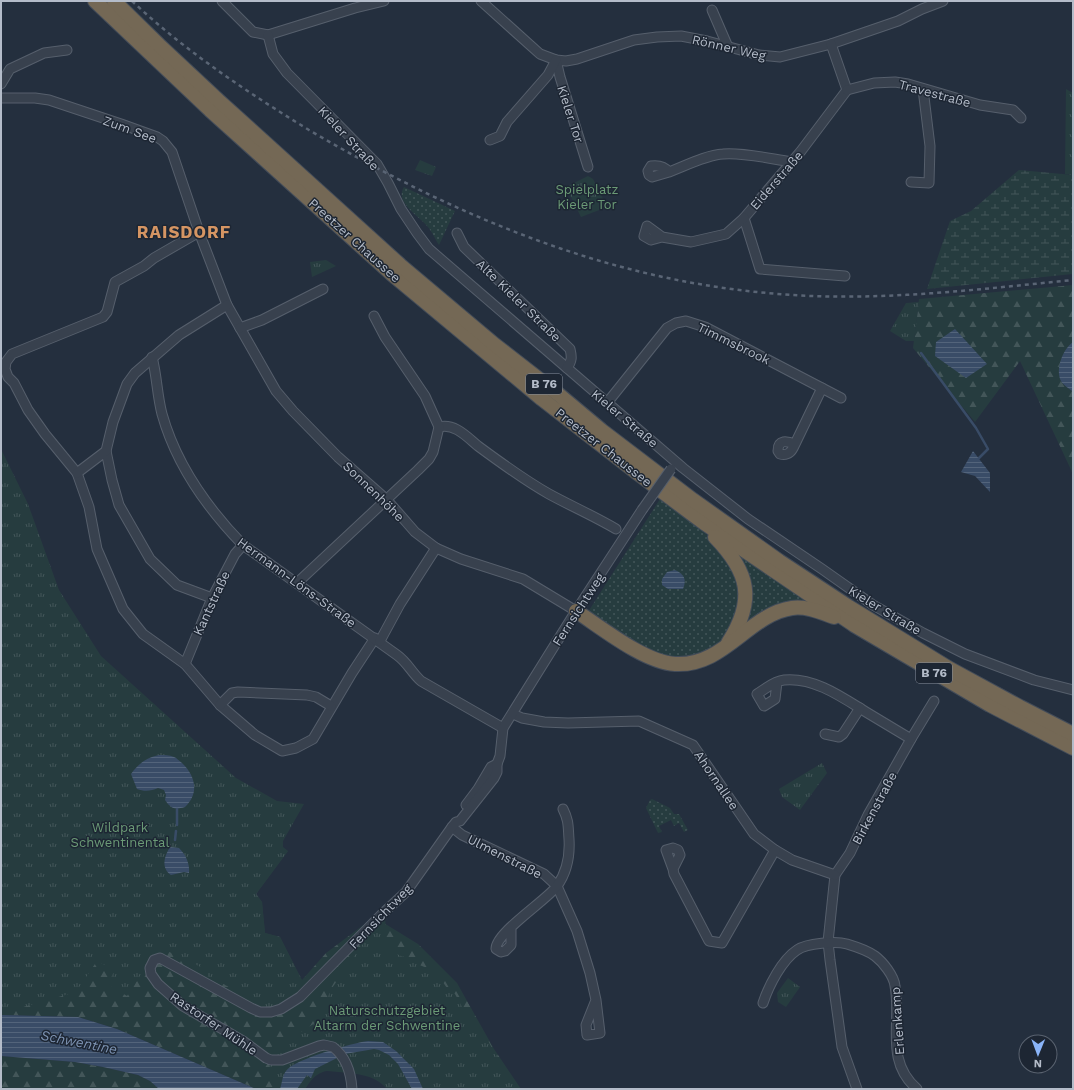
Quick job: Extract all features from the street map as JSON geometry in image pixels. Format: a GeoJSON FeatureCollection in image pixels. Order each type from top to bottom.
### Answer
{"type":"FeatureCollection","features":[{"type":"Feature","properties":{"kind":"highway","name":"Preetzer Chaussee"},"geometry":{"type":"LineString","coordinates":[[95,1],[210,110],[392,274],[561,414],[636,472],[704,523],[854,625],[990,705],[1073,748]]}},
{"type":"Feature","properties":{"kind":"highway","name":"Preetzer Chaussee"},"geometry":{"type":"LineString","coordinates":[[114,1],[158,45],[400,265],[495,345],[601,430],[693,500],[779,561],[849,607],[957,672],[1073,734]]}},
{"type":"Feature","properties":{"kind":"highway","name":"B 76"},"geometry":{"type":"LineString","coordinates":[[704,523],[709,531],[731,555],[737,564],[744,582],[746,600],[743,615],[725,647]]}},
{"type":"Feature","properties":{"kind":"highway","name":"B 76"},"geometry":{"type":"LineString","coordinates":[[576,611],[638,652],[657,660],[675,664],[694,662],[714,654],[767,617],[792,608],[817,611],[854,625]]}},
{"type":"Feature","properties":{"kind":"street"},"geometry":{"type":"LineString","coordinates":[[222,1],[253,32],[268,35],[362,3],[384,1]]}},
{"type":"Feature","properties":{"kind":"street","name":"Rönner Weg"},"geometry":{"type":"LineString","coordinates":[[481,1],[540,54],[556,60],[566,61],[577,59],[634,40],[681,36],[694,38],[759,56],[780,57],[830,44],[898,21],[922,9],[943,1]]}},
{"type":"Feature","properties":{"kind":"street"},"geometry":{"type":"LineString","coordinates":[[712,10],[728,47]]}},
{"type":"Feature","properties":{"kind":"street","name":"Kieler Straße"},"geometry":{"type":"LineString","coordinates":[[268,35],[273,54],[282,67],[376,164],[416,234],[429,249],[607,403],[674,465],[748,519],[880,608],[923,633],[966,654],[1029,678],[1073,690]]}},
{"type":"Feature","properties":{"kind":"street"},"geometry":{"type":"LineString","coordinates":[[830,44],[847,90]]}},
{"type":"Feature","properties":{"kind":"street"},"geometry":{"type":"LineString","coordinates":[[1,84],[10,69],[44,53],[67,50]]}},
{"type":"Feature","properties":{"kind":"street"},"geometry":{"type":"LineString","coordinates":[[490,140],[500,136],[507,122],[548,75],[556,60]]}},
{"type":"Feature","properties":{"kind":"street","name":"Kieler Tor"},"geometry":{"type":"LineString","coordinates":[[556,60],[588,167]]}},
{"type":"Feature","properties":{"kind":"street","name":"Travestraße"},"geometry":{"type":"LineString","coordinates":[[847,90],[874,83],[885,82],[908,84],[980,105],[1013,110],[1021,118]]}},
{"type":"Feature","properties":{"kind":"street"},"geometry":{"type":"LineString","coordinates":[[911,182],[929,183],[930,146],[923,88]]}},
{"type":"Feature","properties":{"kind":"street","name":"Eiderstraße"},"geometry":{"type":"LineString","coordinates":[[845,276],[760,268],[744,218],[792,162],[847,90]]}},
{"type":"Feature","properties":{"kind":"street","name":"Zum See"},"geometry":{"type":"LineString","coordinates":[[1,98],[35,98],[49,100],[121,124],[157,137],[163,141],[172,152],[199,232],[227,306]]}},
{"type":"Feature","properties":{"kind":"street"},"geometry":{"type":"LineString","coordinates":[[669,172],[705,158],[722,154],[792,162]]}},
{"type":"Feature","properties":{"kind":"street"},"geometry":{"type":"LineString","coordinates":[[662,237],[691,242],[726,234],[744,218]]}},
{"type":"Feature","properties":{"kind":"street"},"geometry":{"type":"LineString","coordinates":[[199,232],[115,282],[107,312],[103,317],[12,354],[6,362],[5,369],[8,377],[14,383],[28,410],[45,434],[77,473],[89,507],[97,549],[123,609],[143,634],[185,664],[220,705],[255,735],[282,751],[296,748],[313,739],[332,706],[378,640],[436,548]]}},
{"type":"Feature","properties":{"kind":"street","name":"Alte Kieler Straße"},"geometry":{"type":"LineString","coordinates":[[457,233],[464,247],[570,349],[572,356],[567,368]]}},
{"type":"Feature","properties":{"kind":"street"},"geometry":{"type":"LineString","coordinates":[[240,328],[262,320],[323,289]]}},
{"type":"Feature","properties":{"kind":"street"},"geometry":{"type":"LineString","coordinates":[[212,598],[177,585],[150,559],[120,505],[112,480],[106,451],[113,422],[127,384],[135,373],[179,335],[227,306]]}},
{"type":"Feature","properties":{"kind":"street","name":"Sonnenhöhe"},"geometry":{"type":"LineString","coordinates":[[227,306],[276,391],[292,411],[338,457],[387,500],[415,532],[436,548],[461,559],[523,579],[576,611]]}},
{"type":"Feature","properties":{"kind":"street"},"geometry":{"type":"LineString","coordinates":[[297,583],[387,500],[429,459],[433,452],[439,427],[425,396],[385,337],[374,316]]}},
{"type":"Feature","properties":{"kind":"street","name":"Timmsbrook"},"geometry":{"type":"LineString","coordinates":[[607,403],[667,328],[676,323],[686,321],[719,334],[841,398]]}},
{"type":"Feature","properties":{"kind":"street","name":"Hermann-Löns-Straße"},"geometry":{"type":"LineString","coordinates":[[152,357],[156,372],[157,396],[162,415],[180,461],[199,493],[218,519],[242,545],[378,640],[407,663],[414,674],[421,681],[503,728]]}},
{"type":"Feature","properties":{"kind":"street"},"geometry":{"type":"LineString","coordinates":[[795,444],[822,388]]}},
{"type":"Feature","properties":{"kind":"street"},"geometry":{"type":"LineString","coordinates":[[439,427],[445,426],[456,428],[492,457],[528,482],[616,529]]}},
{"type":"Feature","properties":{"kind":"street"},"geometry":{"type":"LineString","coordinates":[[77,473],[106,451]]}},
{"type":"Feature","properties":{"kind":"street","name":"Fernsichtweg"},"geometry":{"type":"LineString","coordinates":[[346,951],[406,892],[454,825],[456,819],[478,789],[491,767],[497,764],[500,756],[503,728],[576,611],[642,510],[674,465]]}},
{"type":"Feature","properties":{"kind":"street","name":"Kantstraße"},"geometry":{"type":"LineString","coordinates":[[185,664],[212,598],[235,554],[242,545]]}},
{"type":"Feature","properties":{"kind":"street"},"geometry":{"type":"LineString","coordinates":[[777,682],[791,680],[810,683],[826,688],[911,739]]}},
{"type":"Feature","properties":{"kind":"street"},"geometry":{"type":"LineString","coordinates":[[220,705],[232,693],[238,692],[307,695],[316,697],[332,706]]}},
{"type":"Feature","properties":{"kind":"street","name":"Birkenstraße"},"geometry":{"type":"LineString","coordinates":[[835,875],[850,853],[868,815],[934,701]]}},
{"type":"Feature","properties":{"kind":"street"},"geometry":{"type":"LineString","coordinates":[[825,734],[840,737],[860,708]]}},
{"type":"Feature","properties":{"kind":"street","name":"Ahornallee"},"geometry":{"type":"LineString","coordinates":[[513,714],[522,718],[544,722],[568,723],[639,721],[693,745],[754,834],[775,850],[792,860],[835,875]]}},
{"type":"Feature","properties":{"kind":"street"},"geometry":{"type":"LineString","coordinates":[[511,927],[557,886],[564,873],[569,849],[568,820],[562,809]]}},
{"type":"Feature","properties":{"kind":"street","name":"Ulmenstraße"},"geometry":{"type":"LineString","coordinates":[[454,825],[462,835],[544,874],[557,886],[577,931],[590,973],[596,1000]]}},
{"type":"Feature","properties":{"kind":"street"},"geometry":{"type":"LineString","coordinates":[[673,869],[674,874],[709,941],[722,943],[775,850]]}},
{"type":"Feature","properties":{"kind":"street"},"geometry":{"type":"LineString","coordinates":[[835,875],[828,942],[842,1047],[857,1089]]}},
{"type":"Feature","properties":{"kind":"street","name":"Erlenkamp"},"geometry":{"type":"LineString","coordinates":[[763,1003],[768,988],[789,956],[799,948],[828,942],[841,942],[862,949],[875,956],[883,964],[895,984],[896,1052],[905,1077],[917,1089]]}},
{"type":"Feature","properties":{"kind":"street","name":"Rastorfer Mühle"},"geometry":{"type":"LineString","coordinates":[[346,951],[300,997],[281,1009],[271,1012],[260,1012],[251,1008],[160,958],[154,960],[150,968],[153,978],[177,1001],[243,1041],[266,1058],[271,1060],[282,1060],[324,1045],[329,1045],[335,1048],[342,1056],[348,1068],[352,1089]]}},
{"type":"Feature","properties":{"kind":"green space"},"geometry":{"type":"Polygon","coordinates":[[[1066,89],[1073,93],[1073,175],[1065,174],[1066,89]]]}},
{"type":"Feature","properties":{"kind":"green space"},"geometry":{"type":"Polygon","coordinates":[[[420,160],[436,167],[432,176],[415,170],[420,160]]]}},
{"type":"Feature","properties":{"kind":"green space"},"geometry":{"type":"Polygon","coordinates":[[[1019,170],[1073,175],[1073,274],[927,289],[950,221],[971,211],[1019,170]]]}},
{"type":"Feature","properties":{"kind":"green space","name":"Spielplatz Kieler Tor"},"geometry":{"type":"Polygon","coordinates":[[[588,176],[593,179],[607,207],[581,217],[566,187],[588,176]]]}},
{"type":"Feature","properties":{"kind":"green space"},"geometry":{"type":"Polygon","coordinates":[[[404,187],[455,211],[439,245],[429,228],[405,203],[402,198],[404,187]]]}},
{"type":"Feature","properties":{"kind":"green space"},"geometry":{"type":"Polygon","coordinates":[[[326,260],[336,266],[312,277],[310,262],[326,260]]]}},
{"type":"Feature","properties":{"kind":"green space"},"geometry":{"type":"Polygon","coordinates":[[[1073,285],[1073,474],[1020,361],[975,422],[913,348],[919,299],[1073,285]]]}},
{"type":"Feature","properties":{"kind":"green space"},"geometry":{"type":"Polygon","coordinates":[[[919,302],[914,341],[906,341],[890,331],[906,303],[919,302]]]}},
{"type":"Feature","properties":{"kind":"green space","name":"Wildpark Schwentinental"},"geometry":{"type":"Polygon","coordinates":[[[1,449],[28,504],[59,590],[101,656],[236,778],[277,801],[304,804],[283,841],[283,847],[288,851],[256,894],[262,902],[265,933],[280,937],[302,981],[284,1004],[262,1008],[235,996],[235,990],[207,976],[209,971],[159,947],[127,996],[107,984],[115,970],[97,961],[76,992],[1,1012],[1,449]]]}},
{"type":"Feature","properties":{"kind":"green space"},"geometry":{"type":"Polygon","coordinates":[[[660,499],[697,526],[725,552],[742,595],[731,631],[714,648],[693,657],[669,658],[643,648],[588,612],[660,499]]]}},
{"type":"Feature","properties":{"kind":"green space"},"geometry":{"type":"Polygon","coordinates":[[[735,552],[810,604],[742,625],[735,552]]]}},
{"type":"Feature","properties":{"kind":"green space"},"geometry":{"type":"Polygon","coordinates":[[[822,763],[827,773],[800,810],[782,797],[779,789],[822,763]]]}},
{"type":"Feature","properties":{"kind":"green space"},"geometry":{"type":"Polygon","coordinates":[[[652,799],[670,808],[674,814],[679,814],[688,830],[684,832],[679,823],[674,826],[671,820],[659,826],[662,832],[658,833],[646,808],[652,799]]]}},
{"type":"Feature","properties":{"kind":"green space"},"geometry":{"type":"Polygon","coordinates":[[[288,851],[256,894],[262,902],[265,933],[280,937],[302,980],[326,953],[374,917],[418,944],[457,983],[494,1049],[521,1089],[423,1089],[405,1059],[285,1072],[280,1089],[256,1089],[117,1029],[78,1017],[1,1015],[1,888],[288,851]]]}},
{"type":"Feature","properties":{"kind":"green space","name":"Naturschutzgebiet Altarm der Schwentine"},"geometry":{"type":"Polygon","coordinates":[[[385,915],[386,933],[383,947],[401,956],[413,959],[417,964],[427,968],[431,965],[447,988],[455,994],[465,1012],[484,1033],[493,1050],[520,1089],[387,1089],[377,1080],[365,1076],[352,1073],[328,1071],[317,1075],[305,1089],[278,1088],[263,1050],[292,1038],[315,1023],[332,988],[379,921],[385,915]]]}},
{"type":"Feature","properties":{"kind":"green space"},"geometry":{"type":"Polygon","coordinates":[[[788,978],[800,987],[786,1007],[778,1002],[777,993],[788,978]]]}},
{"type":"Feature","properties":{"kind":"green space"},"geometry":{"type":"Polygon","coordinates":[[[1,1056],[75,1062],[103,1067],[138,1075],[150,1081],[159,1089],[1,1089],[1,1056]]]}},
{"type":"Feature","properties":{"kind":"water"},"geometry":{"type":"Polygon","coordinates":[[[955,329],[987,364],[966,378],[935,356],[936,342],[955,329]]]}},
{"type":"Feature","properties":{"kind":"water"},"geometry":{"type":"Polygon","coordinates":[[[1073,342],[1073,392],[1061,381],[1059,371],[1063,354],[1073,342]]]}},
{"type":"Feature","properties":{"kind":"water"},"geometry":{"type":"Polygon","coordinates":[[[973,451],[990,473],[990,492],[975,476],[961,472],[973,451]]]}},
{"type":"Feature","properties":{"kind":"water"},"geometry":{"type":"Polygon","coordinates":[[[675,570],[681,573],[684,577],[685,582],[683,589],[668,589],[662,585],[662,579],[667,572],[675,570]]]}},
{"type":"Feature","properties":{"kind":"water"},"geometry":{"type":"Polygon","coordinates":[[[159,755],[175,757],[182,763],[193,779],[193,796],[185,807],[171,807],[165,800],[166,795],[164,790],[158,788],[143,791],[137,789],[131,774],[143,762],[159,755]]]}},
{"type":"Feature","properties":{"kind":"water"},"geometry":{"type":"Polygon","coordinates":[[[170,847],[179,848],[184,854],[188,863],[189,873],[184,872],[171,875],[168,872],[164,862],[170,847]]]}},
{"type":"Feature","properties":{"kind":"water","name":"Schwentine"},"geometry":{"type":"Polygon","coordinates":[[[1,1015],[78,1017],[117,1029],[256,1089],[159,1089],[150,1081],[138,1075],[103,1067],[75,1062],[1,1056],[1,1015]]]}},
{"type":"Feature","properties":{"kind":"water"},"geometry":{"type":"Polygon","coordinates":[[[368,1041],[383,1042],[396,1051],[414,1069],[423,1089],[412,1089],[398,1064],[389,1055],[374,1049],[345,1054],[315,1069],[311,1078],[307,1075],[297,1089],[280,1089],[285,1073],[291,1066],[324,1052],[368,1041]]]}},
{"type":"Feature","properties":{"kind":"waterway"},"geometry":{"type":"LineString","coordinates":[[921,353],[976,428],[988,449],[979,458]]}},
{"type":"Feature","properties":{"kind":"waterway"},"geometry":{"type":"LineString","coordinates":[[177,809],[177,825]]}},
{"type":"Feature","properties":{"kind":"waterway"},"geometry":{"type":"LineString","coordinates":[[175,840],[176,831]]}},
{"type":"Feature","properties":{"kind":"railway"},"geometry":{"type":"LineString","coordinates":[[132,1],[173,37],[240,86],[309,130],[363,161],[473,215],[529,237],[587,257],[646,273],[706,285],[767,293],[806,296],[844,297],[920,294],[1073,280]]}},
{"type":"Feature","properties":{"kind":"district","name":"RAISDORF"},"geometry":{"type":"Point","coordinates":[184,232]}}]}
